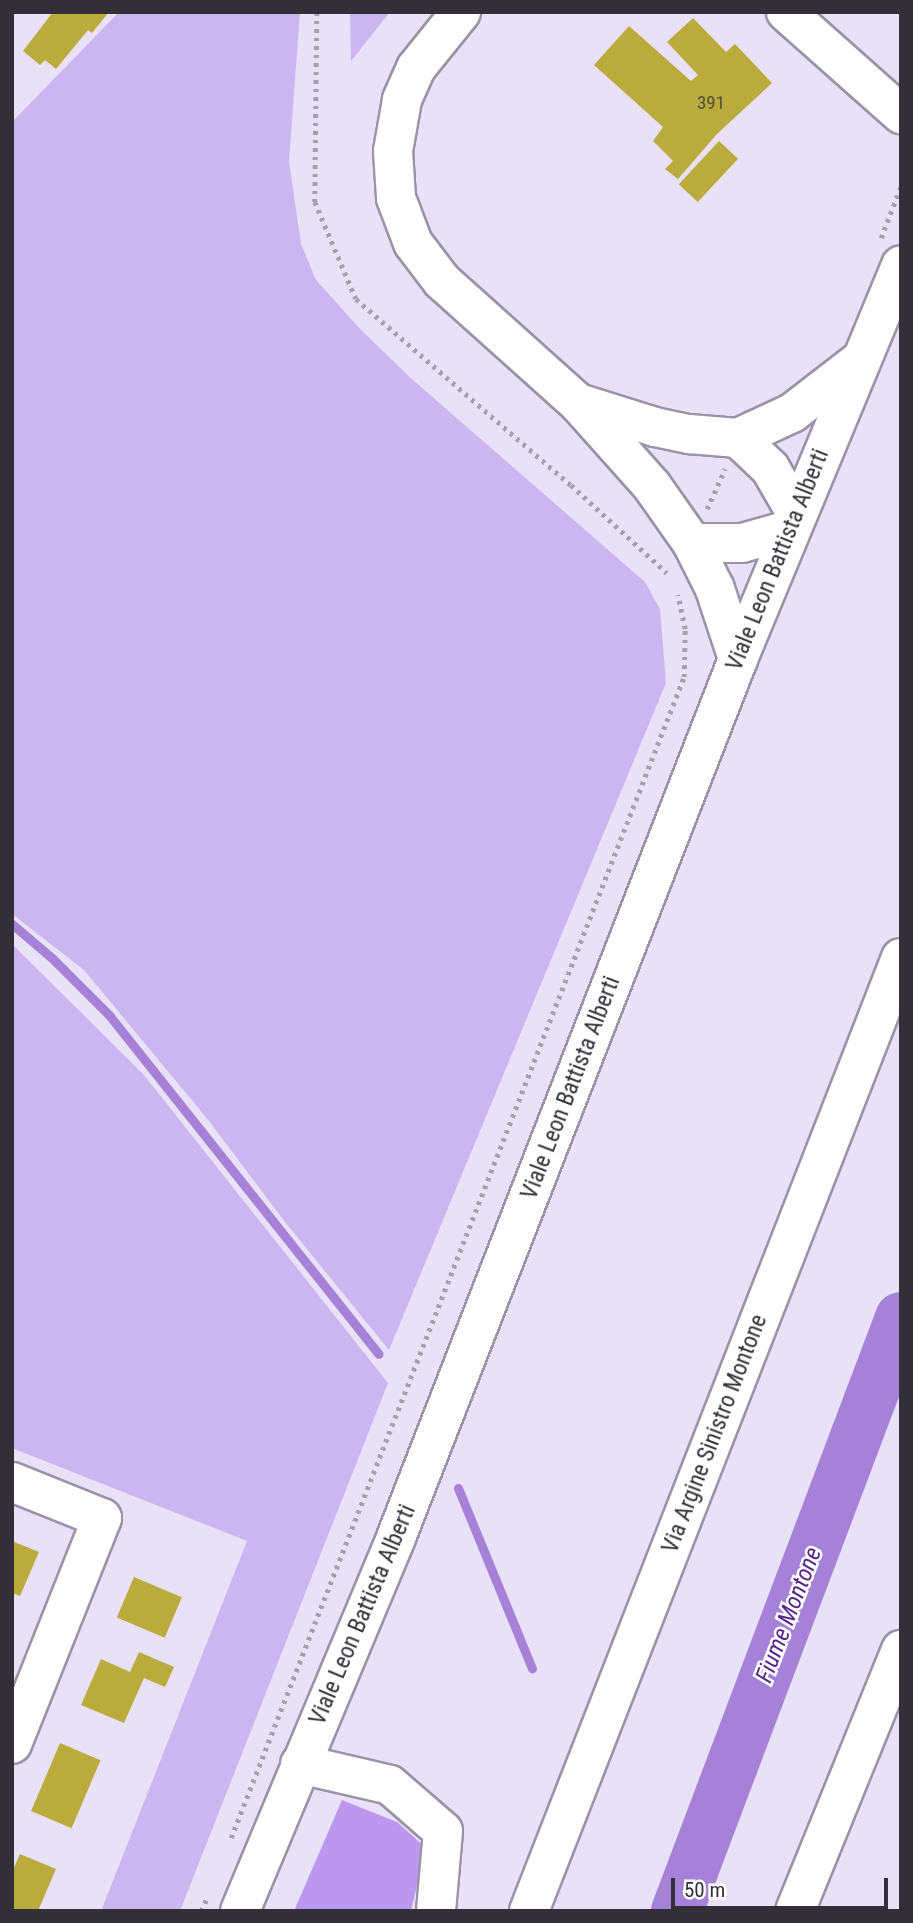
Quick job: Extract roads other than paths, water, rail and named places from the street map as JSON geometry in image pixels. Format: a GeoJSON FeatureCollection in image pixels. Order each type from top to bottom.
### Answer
{"type":"FeatureCollection","features":[{"type":"Feature","properties":{"kind":"main road"},"geometry":{"type":"LineString","coordinates":[[461,12],[416,68],[402,100],[393,151],[396,198],[413,243],[442,281],[579,404],[652,486],[699,529],[742,543],[793,522],[770,468],[690,435],[655,428],[579,404]]}},
{"type":"Feature","properties":{"kind":"main road"},"geometry":{"type":"LineString","coordinates":[[786,12],[901,114]]}},
{"type":"Feature","properties":{"kind":"main road","name":"Viale Leon Battista Alberti"},"geometry":{"type":"LineString","coordinates":[[225,1901],[300,1764],[397,1535],[738,659],[860,361],[891,252]]}},
{"type":"Feature","properties":{"kind":"main road"},"geometry":{"type":"LineString","coordinates":[[732,453],[792,413],[860,361]]}},
{"type":"Feature","properties":{"kind":"main road"},"geometry":{"type":"LineString","coordinates":[[699,529],[738,659]]}},
{"type":"Feature","properties":{"kind":"main road","name":"Via Argine Sinistro Montone"},"geometry":{"type":"LineString","coordinates":[[529,1911],[901,958]]}},
{"type":"Feature","properties":{"kind":"main road"},"geometry":{"type":"LineString","coordinates":[[12,1482],[102,1518],[13,1742]]}},
{"type":"Feature","properties":{"kind":"main road"},"geometry":{"type":"LineString","coordinates":[[795,1911],[901,1650]]}},
{"type":"Feature","properties":{"kind":"main road"},"geometry":{"type":"LineString","coordinates":[[300,1764],[390,1785],[443,1831],[436,1911]]}},
{"type":"Feature","properties":{"kind":"waterway"},"geometry":{"type":"LineString","coordinates":[[12,924],[52,958],[109,1015],[379,1354]]}},
{"type":"Feature","properties":{"kind":"waterway","name":"Fiume Montone"},"geometry":{"type":"LineString","coordinates":[[677,1911],[901,1318]]}},
{"type":"Feature","properties":{"kind":"waterway"},"geometry":{"type":"LineString","coordinates":[[458,1488],[532,1668]]}}]}
